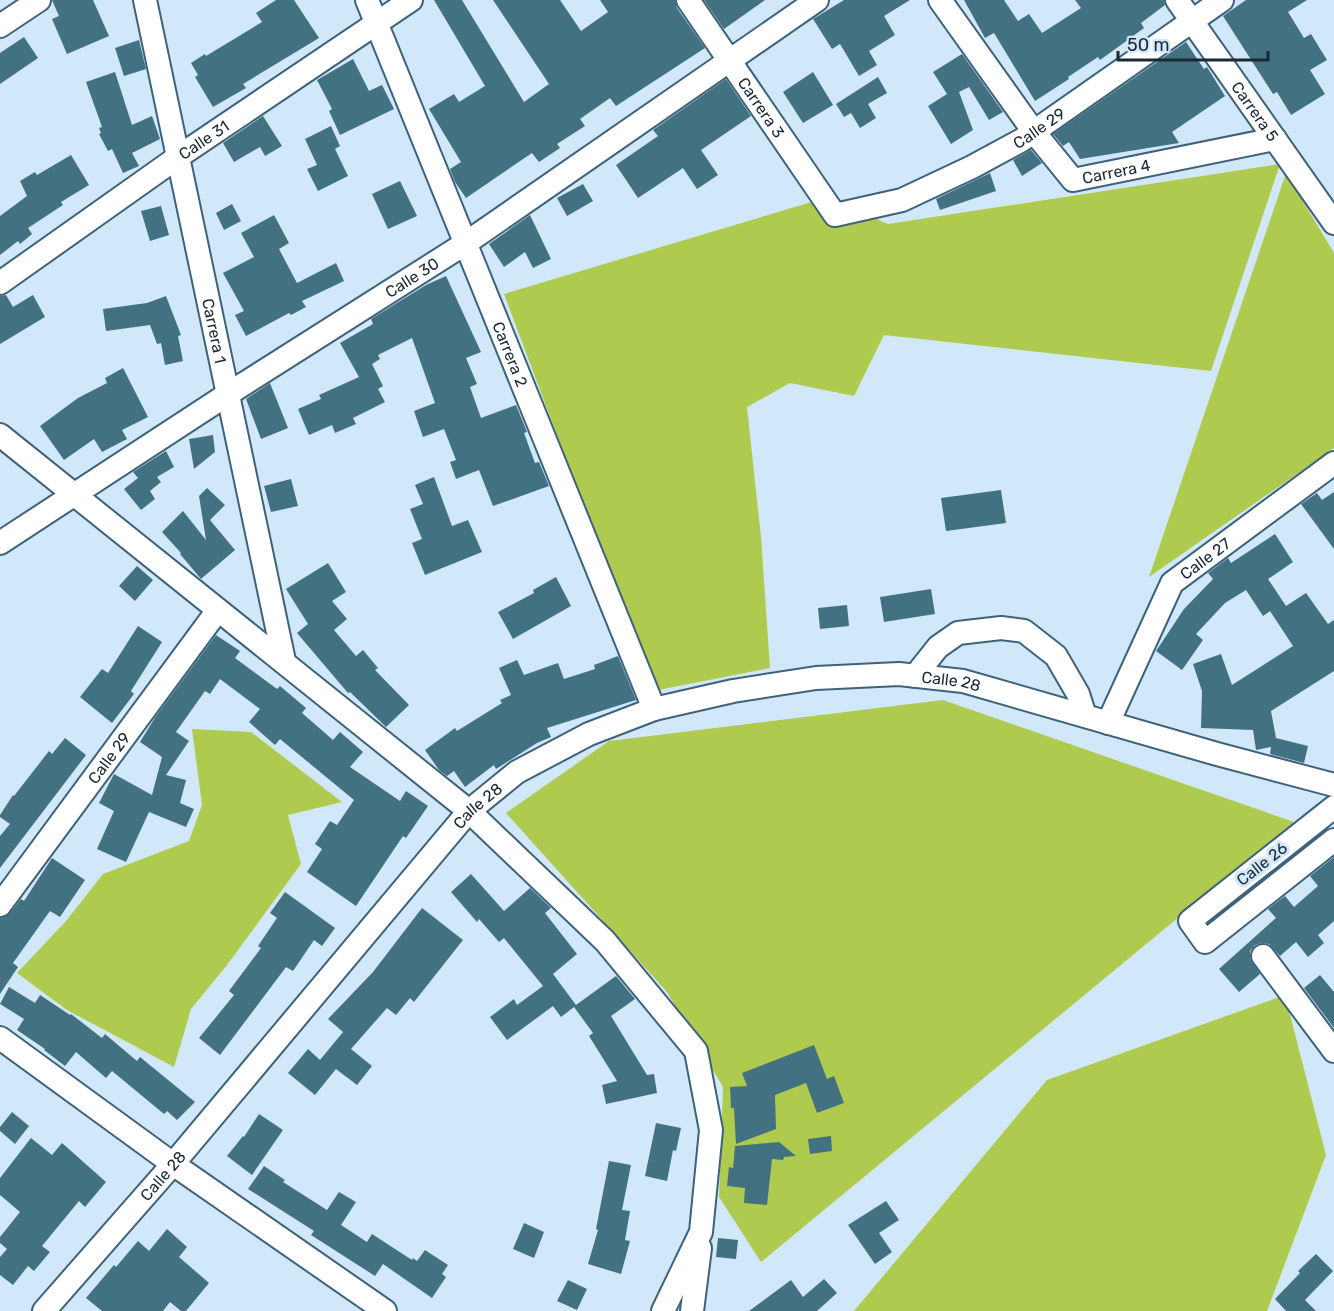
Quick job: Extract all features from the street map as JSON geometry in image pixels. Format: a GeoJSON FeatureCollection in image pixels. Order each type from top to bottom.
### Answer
{"type":"FeatureCollection","features":[{"type":"Feature","properties":{"kind":"street"},"geometry":{"type":"LineString","coordinates":[[0,26],[39,0]]}},
{"type":"Feature","properties":{"kind":"street","name":"Carrera 1"},"geometry":{"type":"LineString","coordinates":[[145,0],[284,661]]}},
{"type":"Feature","properties":{"kind":"street","name":"Carrera 2"},"geometry":{"type":"LineString","coordinates":[[367,0],[654,709]]}},
{"type":"Feature","properties":{"kind":"street","name":"Calle 31"},"geometry":{"type":"LineString","coordinates":[[0,283],[178,157],[411,0]]}},
{"type":"Feature","properties":{"kind":"street","name":"Carrera 3"},"geometry":{"type":"LineString","coordinates":[[688,0],[835,214]]}},
{"type":"Feature","properties":{"kind":"street","name":"Calle 30"},"geometry":{"type":"LineString","coordinates":[[0,543],[228,394],[466,243],[817,0]]}},
{"type":"Feature","properties":{"kind":"street","name":"Carrera 4"},"geometry":{"type":"LineString","coordinates":[[940,0],[1034,132],[1073,180],[1275,139]]}},
{"type":"Feature","properties":{"kind":"street","name":"Carrera 5"},"geometry":{"type":"LineString","coordinates":[[1178,0],[1275,139],[1331,213]]}},
{"type":"Feature","properties":{"kind":"street","name":"Calle 29"},"geometry":{"type":"LineString","coordinates":[[835,214],[902,200],[972,167],[1034,132],[1222,0]]}},
{"type":"Feature","properties":{"kind":"street"},"geometry":{"type":"LineString","coordinates":[[0,435],[469,811],[605,941],[696,1051],[711,1130],[692,1311]]}},
{"type":"Feature","properties":{"kind":"street","name":"Calle 27"},"geometry":{"type":"LineString","coordinates":[[1107,723],[1172,583],[1334,463]]}},
{"type":"Feature","properties":{"kind":"street","name":"Calle 29"},"geometry":{"type":"LineString","coordinates":[[0,905],[218,610]]}},
{"type":"Feature","properties":{"kind":"street"},"geometry":{"type":"LineString","coordinates":[[915,675],[938,647],[958,633],[1000,628],[1024,631],[1056,656],[1078,693],[1085,716]]}},
{"type":"Feature","properties":{"kind":"street","name":"Calle 28"},"geometry":{"type":"LineString","coordinates":[[44,1311],[173,1164],[469,811],[517,772],[589,734],[654,709],[733,691],[816,678],[915,675],[963,681],[1334,785]]}},
{"type":"Feature","properties":{"kind":"street","name":"Calle 26"},"geometry":{"type":"LineString","coordinates":[[1334,807],[1190,921],[1205,942],[1334,840]]}},
{"type":"Feature","properties":{"kind":"street"},"geometry":{"type":"LineString","coordinates":[[1263,956],[1334,1051]]}},
{"type":"Feature","properties":{"kind":"street"},"geometry":{"type":"LineString","coordinates":[[0,1038],[173,1164],[386,1311]]}},
{"type":"Feature","properties":{"kind":"street"},"geometry":{"type":"LineString","coordinates":[[663,1311],[702,1232]]}},
{"type":"Feature","properties":{"kind":"green space"},"geometry":{"type":"Polygon","coordinates":[[[1280,164],[1211,371],[884,335],[854,396],[790,383],[747,407],[761,537],[770,668],[653,691],[504,294],[828,197],[888,224],[1280,164]]]}},
{"type":"Feature","properties":{"kind":"green space"},"geometry":{"type":"Polygon","coordinates":[[[1286,173],[1334,253],[1334,448],[1149,577],[1286,173]]]}},
{"type":"Feature","properties":{"kind":"green space"},"geometry":{"type":"Polygon","coordinates":[[[943,700],[1294,822],[761,1262],[719,1197],[723,1087],[667,992],[506,813],[609,741],[943,700]]]}},
{"type":"Feature","properties":{"kind":"green space"},"geometry":{"type":"Polygon","coordinates":[[[192,729],[251,732],[342,802],[288,815],[301,864],[227,965],[191,1009],[174,1067],[67,1010],[17,973],[66,921],[103,874],[189,841],[202,805],[192,729]]]}},
{"type":"Feature","properties":{"kind":"green space"},"geometry":{"type":"Polygon","coordinates":[[[1285,995],[1326,1155],[1267,1311],[854,1311],[1047,1080],[1285,995]]]}},
{"type":"Feature","properties":{"kind":"building"},"geometry":{"type":"Polygon","coordinates":[[[52,0],[93,0],[109,36],[67,54],[52,19],[59,16],[52,0]]]}},
{"type":"Feature","properties":{"kind":"building"},"geometry":{"type":"Polygon","coordinates":[[[276,0],[294,0],[319,38],[243,84],[246,88],[213,107],[195,77],[198,75],[191,63],[262,22],[256,13],[276,0]]]}},
{"type":"Feature","properties":{"kind":"building"},"geometry":{"type":"Polygon","coordinates":[[[434,0],[462,0],[524,102],[549,84],[493,0],[560,0],[581,31],[608,12],[600,0],[675,0],[677,8],[705,48],[616,106],[610,98],[580,119],[585,126],[557,144],[560,148],[539,162],[532,153],[466,198],[455,182],[450,169],[461,162],[429,109],[454,94],[459,102],[485,86],[434,0]]]}},
{"type":"Feature","properties":{"kind":"building"},"geometry":{"type":"Polygon","coordinates":[[[704,0],[765,0],[724,29],[704,0]]]}},
{"type":"Feature","properties":{"kind":"building"},"geometry":{"type":"Polygon","coordinates":[[[844,0],[910,0],[884,16],[895,35],[869,51],[877,65],[859,76],[840,44],[832,49],[813,19],[844,0]]]}},
{"type":"Feature","properties":{"kind":"building"},"geometry":{"type":"Polygon","coordinates":[[[964,0],[1004,0],[1018,21],[1029,14],[1042,33],[1081,8],[1075,0],[1164,0],[1165,5],[1141,23],[1144,28],[1100,60],[1098,57],[1035,101],[994,33],[985,38],[964,0]]]}},
{"type":"Feature","properties":{"kind":"building"},"geometry":{"type":"Polygon","coordinates":[[[1246,0],[1307,0],[1288,12],[1304,38],[1311,34],[1327,60],[1310,70],[1325,94],[1291,115],[1277,92],[1273,94],[1223,16],[1246,0]]]}},
{"type":"Feature","properties":{"kind":"building"},"geometry":{"type":"Polygon","coordinates":[[[24,37],[38,58],[0,84],[0,53],[24,37]]]}},
{"type":"Feature","properties":{"kind":"building"},"geometry":{"type":"Polygon","coordinates":[[[139,40],[146,69],[124,76],[115,48],[139,40]]]}},
{"type":"Feature","properties":{"kind":"building"},"geometry":{"type":"Polygon","coordinates":[[[1186,42],[1204,69],[1207,67],[1225,96],[1172,132],[1179,143],[1080,159],[1069,142],[1063,146],[1053,134],[1186,42]]]}},
{"type":"Feature","properties":{"kind":"building"},"geometry":{"type":"Polygon","coordinates":[[[962,54],[1003,112],[989,120],[969,87],[959,92],[973,130],[951,144],[928,106],[947,94],[933,72],[962,54]]]}},
{"type":"Feature","properties":{"kind":"building"},"geometry":{"type":"Polygon","coordinates":[[[353,59],[369,91],[382,85],[394,109],[340,135],[329,111],[332,109],[317,80],[353,59]]]}},
{"type":"Feature","properties":{"kind":"building"},"geometry":{"type":"Polygon","coordinates":[[[115,72],[132,125],[152,116],[160,139],[132,153],[139,166],[123,173],[112,149],[108,151],[99,134],[101,133],[99,128],[102,127],[86,82],[115,72]]]}},
{"type":"Feature","properties":{"kind":"building"},"geometry":{"type":"Polygon","coordinates":[[[813,72],[833,105],[803,123],[783,92],[813,72]]]}},
{"type":"Feature","properties":{"kind":"building"},"geometry":{"type":"Polygon","coordinates":[[[878,77],[887,93],[868,104],[876,118],[860,128],[851,113],[844,117],[836,104],[878,77]]]}},
{"type":"Feature","properties":{"kind":"building"},"geometry":{"type":"Polygon","coordinates":[[[726,79],[751,116],[701,150],[718,175],[697,189],[683,168],[638,198],[616,165],[658,136],[653,130],[726,79]]]}},
{"type":"Feature","properties":{"kind":"building"},"geometry":{"type":"Polygon","coordinates":[[[263,116],[282,146],[265,156],[260,147],[234,162],[223,143],[263,116]]]}},
{"type":"Feature","properties":{"kind":"building"},"geometry":{"type":"Polygon","coordinates":[[[331,126],[340,146],[335,149],[348,176],[318,191],[307,169],[317,165],[305,139],[331,126]]]}},
{"type":"Feature","properties":{"kind":"building"},"geometry":{"type":"Polygon","coordinates":[[[1031,150],[1042,163],[1022,176],[1013,160],[1031,150]]]}},
{"type":"Feature","properties":{"kind":"building"},"geometry":{"type":"Polygon","coordinates":[[[71,155],[89,185],[61,202],[63,205],[28,228],[32,234],[20,244],[18,241],[0,255],[0,216],[27,196],[20,181],[35,172],[37,175],[71,155]]]}},
{"type":"Feature","properties":{"kind":"building"},"geometry":{"type":"Polygon","coordinates":[[[990,173],[996,191],[940,210],[936,199],[990,173]]]}},
{"type":"Feature","properties":{"kind":"building"},"geometry":{"type":"Polygon","coordinates":[[[400,181],[417,216],[388,229],[372,194],[400,181]]]}},
{"type":"Feature","properties":{"kind":"building"},"geometry":{"type":"Polygon","coordinates":[[[583,184],[593,201],[567,216],[557,198],[583,184]]]}},
{"type":"Feature","properties":{"kind":"building"},"geometry":{"type":"Polygon","coordinates":[[[232,204],[241,221],[224,230],[216,213],[232,204]]]}},
{"type":"Feature","properties":{"kind":"building"},"geometry":{"type":"Polygon","coordinates":[[[161,206],[169,235],[150,241],[141,211],[161,206]]]}},
{"type":"Feature","properties":{"kind":"building"},"geometry":{"type":"Polygon","coordinates":[[[274,215],[289,243],[279,249],[297,283],[336,263],[344,281],[302,301],[306,307],[291,315],[289,313],[246,336],[235,315],[244,311],[223,273],[254,257],[241,233],[274,215]]]}},
{"type":"Feature","properties":{"kind":"building"},"geometry":{"type":"Polygon","coordinates":[[[530,215],[551,259],[533,268],[525,252],[504,267],[489,244],[530,215]]]}},
{"type":"Feature","properties":{"kind":"building"},"geometry":{"type":"Polygon","coordinates":[[[446,276],[481,352],[466,358],[477,384],[470,387],[481,418],[516,405],[527,432],[524,433],[535,463],[539,462],[549,486],[493,506],[479,470],[456,479],[450,462],[456,460],[444,429],[423,437],[414,411],[435,403],[412,338],[378,355],[380,359],[372,364],[383,386],[378,389],[385,402],[353,418],[356,424],[335,433],[332,425],[309,435],[298,409],[321,399],[319,395],[359,377],[340,343],[373,324],[371,319],[426,285],[446,276]]]}},
{"type":"Feature","properties":{"kind":"building"},"geometry":{"type":"Polygon","coordinates":[[[6,295],[13,307],[33,295],[45,317],[0,344],[0,296],[6,295]]]}},
{"type":"Feature","properties":{"kind":"building"},"geometry":{"type":"Polygon","coordinates":[[[166,296],[181,335],[178,336],[183,361],[165,365],[161,343],[157,344],[150,325],[106,331],[103,309],[147,303],[166,296]]]}},
{"type":"Feature","properties":{"kind":"building"},"geometry":{"type":"Polygon","coordinates":[[[123,368],[148,417],[122,430],[127,439],[102,452],[94,439],[64,460],[40,426],[78,398],[107,383],[105,378],[123,368]]]}},
{"type":"Feature","properties":{"kind":"building"},"geometry":{"type":"Polygon","coordinates":[[[270,383],[288,428],[261,439],[246,399],[270,383]]]}},
{"type":"Feature","properties":{"kind":"building"},"geometry":{"type":"Polygon","coordinates":[[[213,435],[215,452],[194,469],[189,439],[213,435]]]}},
{"type":"Feature","properties":{"kind":"building"},"geometry":{"type":"Polygon","coordinates":[[[166,451],[174,467],[157,477],[161,482],[150,491],[155,499],[141,510],[124,489],[138,478],[133,472],[166,451]]]}},
{"type":"Feature","properties":{"kind":"building"},"geometry":{"type":"Polygon","coordinates":[[[434,477],[452,526],[468,520],[482,552],[425,575],[412,543],[422,539],[410,509],[423,504],[415,485],[434,477]]]}},
{"type":"Feature","properties":{"kind":"building"},"geometry":{"type":"Polygon","coordinates":[[[291,479],[298,506],[271,512],[264,486],[291,479]]]}},
{"type":"Feature","properties":{"kind":"building"},"geometry":{"type":"Polygon","coordinates":[[[207,488],[225,505],[210,520],[235,550],[201,579],[162,532],[183,511],[206,540],[199,496],[207,488]]]}},
{"type":"Feature","properties":{"kind":"building"},"geometry":{"type":"Polygon","coordinates":[[[1001,490],[1006,523],[946,531],[941,498],[1001,490]]]}},
{"type":"Feature","properties":{"kind":"building"},"geometry":{"type":"Polygon","coordinates":[[[1334,492],[1334,549],[1301,504],[1317,493],[1322,500],[1334,492]]]}},
{"type":"Feature","properties":{"kind":"building"},"geometry":{"type":"Polygon","coordinates":[[[1275,534],[1293,562],[1268,579],[1286,606],[1306,593],[1328,624],[1334,620],[1334,671],[1271,711],[1276,738],[1308,746],[1304,763],[1270,754],[1271,747],[1256,750],[1253,730],[1201,728],[1202,691],[1193,664],[1221,654],[1232,685],[1293,646],[1270,611],[1263,616],[1246,590],[1225,603],[1196,634],[1203,640],[1182,670],[1156,651],[1184,609],[1213,579],[1208,573],[1228,558],[1231,563],[1275,534]]]}},
{"type":"Feature","properties":{"kind":"building"},"geometry":{"type":"Polygon","coordinates":[[[328,563],[346,592],[332,601],[347,619],[334,630],[356,656],[363,650],[378,668],[375,670],[409,705],[386,727],[350,692],[348,693],[297,633],[308,624],[286,589],[328,563]]]}},
{"type":"Feature","properties":{"kind":"building"},"geometry":{"type":"Polygon","coordinates":[[[137,566],[153,580],[135,601],[119,586],[137,566]]]}},
{"type":"Feature","properties":{"kind":"building"},"geometry":{"type":"Polygon","coordinates":[[[556,577],[571,606],[513,639],[498,612],[534,593],[533,590],[556,577]]]}},
{"type":"Feature","properties":{"kind":"building"},"geometry":{"type":"Polygon","coordinates":[[[931,589],[935,614],[884,622],[880,597],[931,589]]]}},
{"type":"Feature","properties":{"kind":"building"},"geometry":{"type":"Polygon","coordinates":[[[847,605],[849,626],[820,629],[818,608],[847,605]]]}},
{"type":"Feature","properties":{"kind":"building"},"geometry":{"type":"Polygon","coordinates":[[[138,626],[162,642],[131,691],[134,694],[112,723],[80,697],[102,669],[108,673],[138,626]]]}},
{"type":"Feature","properties":{"kind":"building"},"geometry":{"type":"Polygon","coordinates":[[[216,635],[240,651],[235,658],[277,689],[280,686],[306,708],[302,713],[333,740],[340,732],[363,752],[350,767],[400,801],[406,791],[428,806],[406,838],[403,836],[356,906],[307,872],[322,849],[315,844],[330,821],[337,825],[354,800],[280,739],[275,745],[249,722],[260,709],[220,679],[210,694],[205,691],[176,732],[189,741],[166,775],[186,780],[180,803],[194,809],[186,827],[149,812],[126,862],[97,849],[114,811],[99,803],[114,774],[152,795],[162,757],[140,742],[156,716],[216,635]]]}},
{"type":"Feature","properties":{"kind":"building"},"geometry":{"type":"Polygon","coordinates":[[[618,656],[636,700],[547,728],[551,737],[537,743],[496,769],[494,765],[465,787],[454,771],[447,776],[439,770],[425,750],[455,728],[457,731],[502,703],[500,700],[511,695],[499,668],[517,660],[524,675],[558,663],[564,679],[595,669],[594,665],[618,656]]]}},
{"type":"Feature","properties":{"kind":"building"},"geometry":{"type":"Polygon","coordinates":[[[65,738],[86,755],[0,868],[0,836],[10,824],[0,815],[13,795],[49,751],[52,754],[65,738]]]}},
{"type":"Feature","properties":{"kind":"building"},"geometry":{"type":"Polygon","coordinates":[[[1334,857],[1334,921],[1318,935],[1324,943],[1308,957],[1296,942],[1280,956],[1269,944],[1255,945],[1250,951],[1250,958],[1260,974],[1239,992],[1219,969],[1276,918],[1268,909],[1285,896],[1294,907],[1318,886],[1310,876],[1334,857]]]}},
{"type":"Feature","properties":{"kind":"building"},"geometry":{"type":"Polygon","coordinates":[[[52,858],[85,880],[60,917],[50,911],[13,963],[18,967],[0,994],[0,918],[10,913],[21,899],[24,901],[52,858]]]}},
{"type":"Feature","properties":{"kind":"building"},"geometry":{"type":"Polygon","coordinates":[[[471,874],[504,911],[530,888],[551,908],[545,913],[577,954],[553,974],[576,1005],[616,976],[635,999],[611,1016],[647,1075],[654,1074],[657,1093],[606,1104],[602,1085],[617,1081],[589,1036],[593,1033],[574,1007],[561,1017],[553,1006],[507,1040],[490,1017],[514,999],[517,1005],[543,986],[504,938],[499,942],[479,919],[477,922],[451,892],[471,874]]]}},
{"type":"Feature","properties":{"kind":"building"},"geometry":{"type":"Polygon","coordinates":[[[285,892],[335,928],[322,946],[314,940],[293,971],[286,967],[220,1055],[199,1038],[234,995],[229,991],[261,948],[258,946],[277,918],[270,913],[285,892]]]}},
{"type":"Feature","properties":{"kind":"building"},"geometry":{"type":"Polygon","coordinates":[[[422,908],[463,940],[414,1002],[410,998],[396,1015],[387,1008],[351,1049],[372,1066],[357,1085],[336,1069],[315,1095],[288,1073],[308,1049],[320,1060],[343,1032],[328,1019],[373,972],[422,908]]]}},
{"type":"Feature","properties":{"kind":"building"},"geometry":{"type":"Polygon","coordinates":[[[1320,975],[1334,992],[1334,1028],[1304,988],[1320,975]]]}},
{"type":"Feature","properties":{"kind":"building"},"geometry":{"type":"Polygon","coordinates":[[[9,987],[35,1003],[40,995],[71,1014],[102,1038],[105,1034],[137,1061],[140,1057],[195,1102],[177,1120],[167,1111],[164,1114],[112,1071],[106,1078],[76,1052],[65,1066],[17,1030],[24,1019],[0,1004],[9,987]]]}},
{"type":"Feature","properties":{"kind":"building"},"geometry":{"type":"Polygon","coordinates":[[[814,1045],[827,1079],[834,1076],[844,1103],[817,1113],[806,1083],[775,1095],[776,1129],[736,1144],[730,1087],[747,1086],[742,1073],[814,1045]]]}},
{"type":"Feature","properties":{"kind":"building"},"geometry":{"type":"Polygon","coordinates":[[[12,1112],[29,1126],[15,1144],[0,1131],[0,1127],[12,1112]]]}},
{"type":"Feature","properties":{"kind":"building"},"geometry":{"type":"Polygon","coordinates":[[[259,1114],[283,1130],[252,1175],[227,1156],[244,1137],[259,1114]]]}},
{"type":"Feature","properties":{"kind":"building"},"geometry":{"type":"Polygon","coordinates":[[[656,1123],[681,1128],[676,1151],[673,1150],[667,1181],[645,1176],[656,1123]]]}},
{"type":"Feature","properties":{"kind":"building"},"geometry":{"type":"Polygon","coordinates":[[[831,1136],[832,1151],[810,1154],[808,1139],[831,1136]]]}},
{"type":"Feature","properties":{"kind":"building"},"geometry":{"type":"Polygon","coordinates":[[[31,1138],[52,1155],[62,1143],[106,1182],[85,1207],[79,1201],[42,1246],[50,1252],[34,1271],[28,1266],[13,1285],[0,1275],[0,1257],[7,1249],[0,1243],[0,1237],[20,1212],[0,1195],[0,1178],[31,1138]]]}},
{"type":"Feature","properties":{"kind":"building"},"geometry":{"type":"Polygon","coordinates":[[[779,1142],[796,1156],[784,1157],[783,1160],[772,1159],[767,1205],[744,1203],[745,1188],[727,1186],[729,1167],[733,1168],[735,1146],[779,1142]]]}},
{"type":"Feature","properties":{"kind":"building"},"geometry":{"type":"Polygon","coordinates":[[[609,1161],[631,1165],[622,1210],[630,1211],[625,1240],[630,1241],[621,1274],[588,1264],[598,1230],[596,1229],[609,1161]]]}},
{"type":"Feature","properties":{"kind":"building"},"geometry":{"type":"Polygon","coordinates":[[[264,1166],[285,1180],[283,1182],[327,1210],[339,1192],[356,1202],[341,1225],[367,1242],[372,1234],[412,1260],[413,1258],[417,1261],[425,1250],[448,1265],[442,1274],[446,1277],[432,1298],[383,1264],[375,1276],[311,1235],[314,1231],[248,1189],[264,1166]]]}},
{"type":"Feature","properties":{"kind":"building"},"geometry":{"type":"Polygon","coordinates":[[[886,1201],[899,1220],[879,1233],[892,1252],[875,1264],[848,1225],[886,1201]]]}},
{"type":"Feature","properties":{"kind":"building"},"geometry":{"type":"Polygon","coordinates":[[[524,1223],[544,1232],[534,1258],[513,1249],[524,1223]]]}},
{"type":"Feature","properties":{"kind":"building"},"geometry":{"type":"Polygon","coordinates":[[[167,1229],[187,1247],[179,1257],[209,1283],[186,1311],[181,1311],[170,1302],[163,1311],[102,1311],[86,1298],[138,1241],[149,1251],[167,1229]]]}},
{"type":"Feature","properties":{"kind":"building"},"geometry":{"type":"Polygon","coordinates":[[[718,1238],[738,1240],[736,1259],[716,1257],[718,1238]]]}},
{"type":"Feature","properties":{"kind":"building"},"geometry":{"type":"Polygon","coordinates":[[[1316,1254],[1333,1271],[1305,1300],[1316,1311],[1286,1311],[1275,1299],[1300,1273],[1298,1271],[1316,1254]]]}},
{"type":"Feature","properties":{"kind":"building"},"geometry":{"type":"Polygon","coordinates":[[[824,1279],[837,1293],[817,1311],[749,1311],[791,1280],[803,1297],[824,1279]]]}},
{"type":"Feature","properties":{"kind":"building"},"geometry":{"type":"Polygon","coordinates":[[[568,1280],[587,1289],[577,1310],[557,1301],[568,1280]]]}}]}
